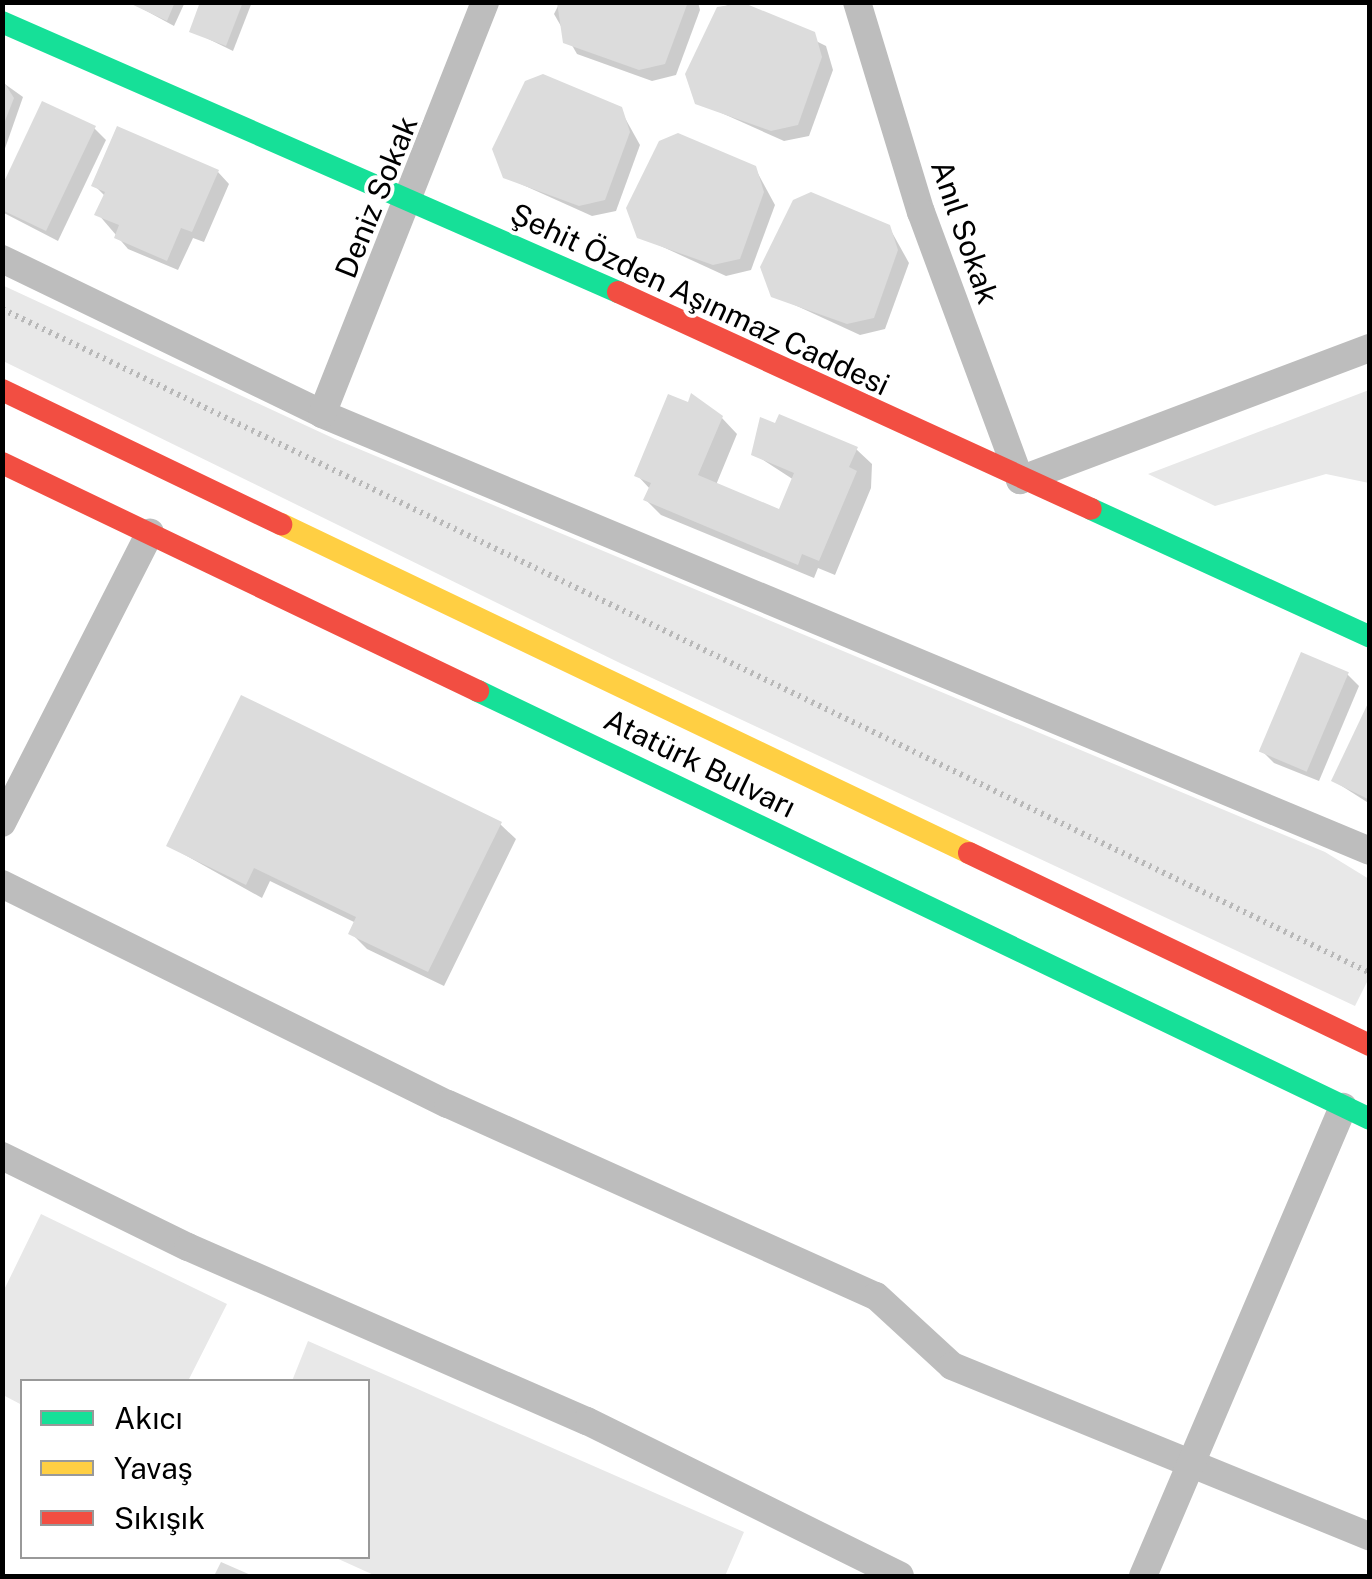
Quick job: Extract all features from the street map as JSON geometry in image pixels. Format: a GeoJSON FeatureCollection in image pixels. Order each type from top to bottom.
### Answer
{"type":"FeatureCollection","features":[{"type":"Feature","properties":{"kind":"main road","name":"Şehit Özden Aşınmaz Caddesi"},"geometry":{"type":"LineString","coordinates":[[2,22],[411,197],[1020,480],[1370,636]]}},
{"type":"Feature","properties":{"kind":"main road","name":"Atatürk Bulvarı"},"geometry":{"type":"LineString","coordinates":[[2,390],[1370,1047]]}},
{"type":"Feature","properties":{"kind":"main road","name":"Atatürk Bulvarı"},"geometry":{"type":"LineString","coordinates":[[2,463],[1370,1120]]}},
{"type":"Feature","properties":{"kind":"main road"},"geometry":{"type":"LineString","coordinates":[[1344,1107],[1370,1047]]}},
{"type":"Feature","properties":{"kind":"street","name":"Deniz Sokak"},"geometry":{"type":"LineString","coordinates":[[322,414],[485,2]]}},
{"type":"Feature","properties":{"kind":"street","name":"Anıl Sokak"},"geometry":{"type":"LineString","coordinates":[[857,2],[921,212],[1020,480]]}},
{"type":"Feature","properties":{"kind":"street"},"geometry":{"type":"LineString","coordinates":[[2,259],[322,414],[1370,851]]}},
{"type":"Feature","properties":{"kind":"street"},"geometry":{"type":"LineString","coordinates":[[1020,480],[1370,348]]}},
{"type":"Feature","properties":{"kind":"street"},"geometry":{"type":"LineString","coordinates":[[2,823],[150,532]]}},
{"type":"Feature","properties":{"kind":"street"},"geometry":{"type":"LineString","coordinates":[[2,884],[448,1104],[876,1296],[952,1366],[1370,1536]]}},
{"type":"Feature","properties":{"kind":"street"},"geometry":{"type":"LineString","coordinates":[[1143,1576],[1344,1107]]}},
{"type":"Feature","properties":{"kind":"street"},"geometry":{"type":"LineString","coordinates":[[2,1156],[188,1248],[587,1421],[900,1576]]}},
{"type":"Feature","properties":{"kind":"path"},"geometry":{"type":"LineString","coordinates":[[2,309],[1370,973]]}},
{"type":"Feature","properties":{"kind":"shaded area"},"geometry":{"type":"Polygon","coordinates":[[[2,285],[335,439],[1325,852],[1369,879],[1369,978],[1355,1006],[622,664],[3,361],[2,285]]]}},
{"type":"Feature","properties":{"kind":"shaded area"},"geometry":{"type":"Polygon","coordinates":[[[1369,390],[1369,483],[1326,474],[1215,506],[1148,474],[1369,390]]]}},
{"type":"Feature","properties":{"kind":"shaded area"},"geometry":{"type":"Polygon","coordinates":[[[41,1214],[227,1304],[189,1379],[20,1379],[20,1404],[3,1395],[3,1292],[41,1214]]]}},
{"type":"Feature","properties":{"kind":"shaded area"},"geometry":{"type":"Polygon","coordinates":[[[308,1341],[744,1532],[725,1576],[376,1576],[338,1559],[370,1559],[370,1379],[293,1379],[308,1341]]]}},
{"type":"Feature","properties":{"kind":"building"},"geometry":{"type":"Polygon","coordinates":[[[127,2],[175,2],[167,21],[127,2]]]}},
{"type":"Feature","properties":{"kind":"building"},"geometry":{"type":"Polygon","coordinates":[[[200,2],[243,2],[226,46],[189,32],[200,2]]]}},
{"type":"Feature","properties":{"kind":"building"},"geometry":{"type":"Polygon","coordinates":[[[557,2],[688,2],[665,64],[639,70],[563,43],[557,2]]]}},
{"type":"Feature","properties":{"kind":"building"},"geometry":{"type":"Polygon","coordinates":[[[744,3],[815,32],[822,57],[798,125],[771,131],[695,104],[685,74],[717,7],[744,3]]]}},
{"type":"Feature","properties":{"kind":"building"},"geometry":{"type":"Polygon","coordinates":[[[543,74],[622,107],[630,132],[605,200],[579,206],[503,178],[492,149],[525,81],[543,74]]]}},
{"type":"Feature","properties":{"kind":"building"},"geometry":{"type":"Polygon","coordinates":[[[2,79],[14,98],[3,126],[2,126],[2,79]]]}},
{"type":"Feature","properties":{"kind":"building"},"geometry":{"type":"Polygon","coordinates":[[[42,101],[96,126],[46,231],[2,210],[2,186],[42,101]]]}},
{"type":"Feature","properties":{"kind":"building"},"geometry":{"type":"Polygon","coordinates":[[[117,126],[219,170],[192,232],[181,228],[167,261],[114,238],[119,225],[94,215],[105,192],[91,186],[117,126]]]}},
{"type":"Feature","properties":{"kind":"building"},"geometry":{"type":"Polygon","coordinates":[[[678,133],[756,166],[764,192],[740,259],[713,265],[637,238],[626,208],[659,141],[678,133]]]}},
{"type":"Feature","properties":{"kind":"building"},"geometry":{"type":"Polygon","coordinates":[[[811,192],[890,225],[898,250],[874,318],[847,324],[771,297],[760,267],[793,200],[811,192]]]}},
{"type":"Feature","properties":{"kind":"building"},"geometry":{"type":"Polygon","coordinates":[[[691,393],[723,416],[698,475],[779,509],[794,473],[751,455],[760,417],[775,423],[779,414],[858,447],[849,467],[857,471],[819,561],[802,554],[798,565],[643,500],[651,483],[634,476],[668,394],[688,402],[691,393]]]}},
{"type":"Feature","properties":{"kind":"building"},"geometry":{"type":"Polygon","coordinates":[[[1301,652],[1349,672],[1307,772],[1259,751],[1301,652]]]}},
{"type":"Feature","properties":{"kind":"building"},"geometry":{"type":"Polygon","coordinates":[[[241,695],[502,822],[428,972],[348,934],[356,917],[254,868],[246,885],[166,846],[241,695]]]}},
{"type":"Feature","properties":{"kind":"building"},"geometry":{"type":"Polygon","coordinates":[[[1370,699],[1370,800],[1331,781],[1370,699]]]}},
{"type":"Feature","properties":{"kind":"building"},"geometry":{"type":"Polygon","coordinates":[[[221,1562],[253,1576],[214,1576],[221,1562]]]}},
{"type":"Feature","properties":{"kind":"traffic: fast"},"geometry":{"type":"LineString","coordinates":[[2,22],[618,292]]}},
{"type":"Feature","properties":{"kind":"traffic: fast"},"geometry":{"type":"LineString","coordinates":[[1091,509],[1370,637]]}},
{"type":"Feature","properties":{"kind":"traffic: fast"},"geometry":{"type":"LineString","coordinates":[[478,691],[1370,1119]]}},
{"type":"Feature","properties":{"kind":"traffic: slow"},"geometry":{"type":"LineString","coordinates":[[281,524],[969,853]]}},
{"type":"Feature","properties":{"kind":"traffic: jam"},"geometry":{"type":"LineString","coordinates":[[618,292],[1091,509]]}},
{"type":"Feature","properties":{"kind":"traffic: jam"},"geometry":{"type":"LineString","coordinates":[[2,390],[281,524]]}},
{"type":"Feature","properties":{"kind":"traffic: jam"},"geometry":{"type":"LineString","coordinates":[[2,463],[478,691]]}},
{"type":"Feature","properties":{"kind":"traffic: jam"},"geometry":{"type":"LineString","coordinates":[[969,853],[1370,1045]]}}]}
